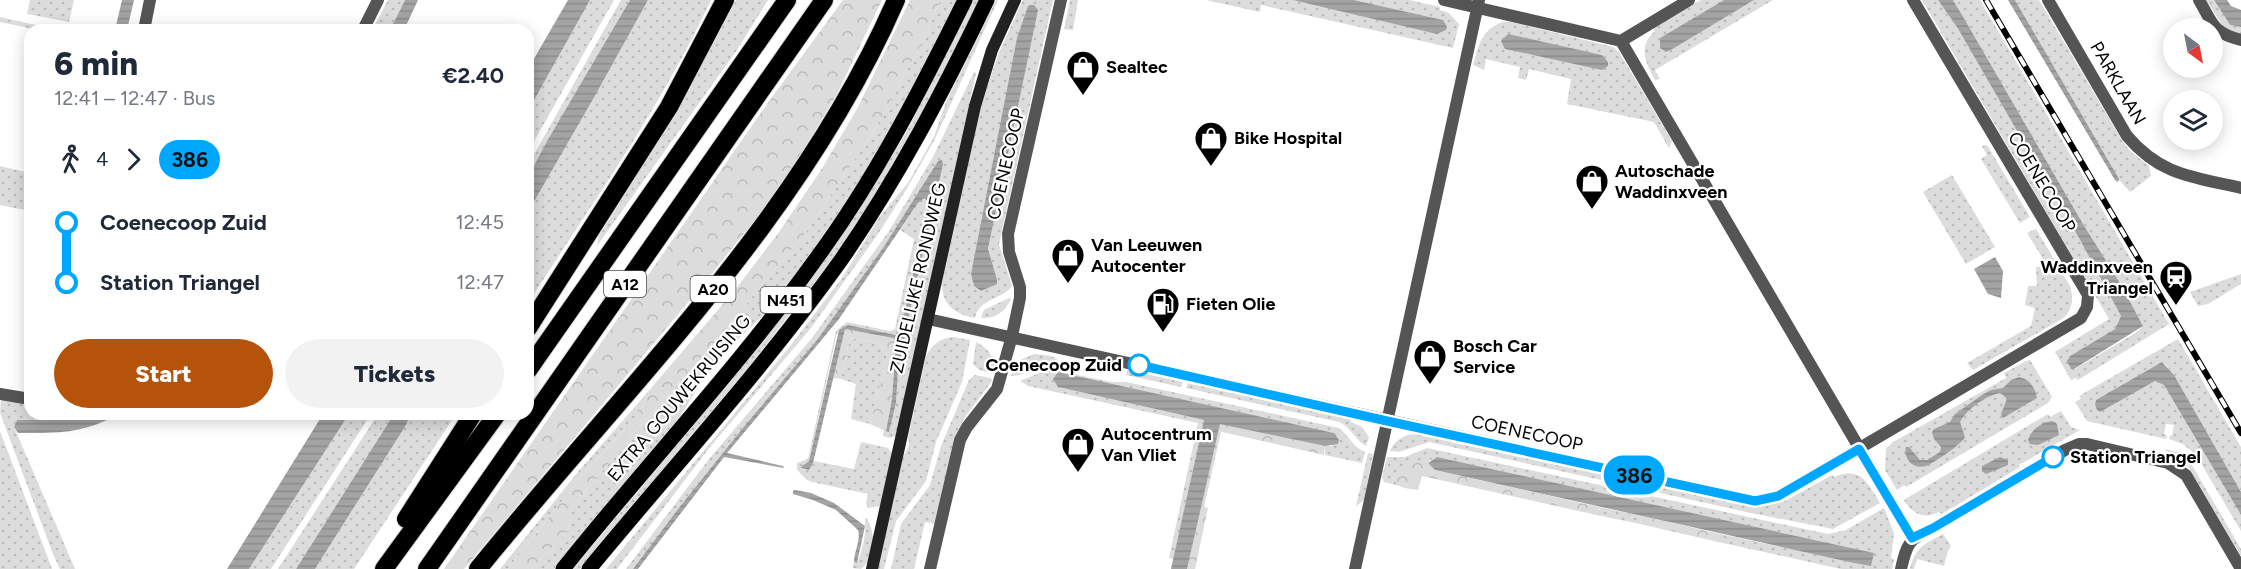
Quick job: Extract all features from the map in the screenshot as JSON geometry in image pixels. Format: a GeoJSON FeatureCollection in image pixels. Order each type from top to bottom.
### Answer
{"type":"FeatureCollection","features":[{"type":"Feature","properties":{"kind":"highway"},"geometry":{"type":"LineString","coordinates":[[534,319],[669,107],[725,0]]}},
{"type":"Feature","properties":{"kind":"highway","name":"A12"},"geometry":{"type":"LineString","coordinates":[[534,361],[787,0]]}},
{"type":"Feature","properties":{"kind":"highway","name":"A12"},"geometry":{"type":"LineString","coordinates":[[534,416],[824,0]]}},
{"type":"Feature","properties":{"kind":"highway","name":"A20"},"geometry":{"type":"LineString","coordinates":[[478,569],[701,304],[776,209],[809,162],[844,103],[896,0]]}},
{"type":"Feature","properties":{"kind":"highway"},"geometry":{"type":"LineString","coordinates":[[375,569],[468,420]]}},
{"type":"Feature","properties":{"kind":"highway"},"geometry":{"type":"LineString","coordinates":[[384,569],[493,420]]}},
{"type":"Feature","properties":{"kind":"highway","name":"A12"},"geometry":{"type":"LineString","coordinates":[[427,569],[531,420]]}},
{"type":"Feature","properties":{"kind":"main road","name":"EXTRA GOUWEKRUISING"},"geometry":{"type":"LineString","coordinates":[[562,569],[754,339],[814,262],[854,204],[900,128],[965,0]]}},
{"type":"Feature","properties":{"kind":"main road","name":"N451"},"geometry":{"type":"LineString","coordinates":[[589,569],[776,344],[841,260],[909,154],[987,0]]}},
{"type":"Feature","properties":{"kind":"main road","name":"ZUIDELIJKE RONDWEG"},"geometry":{"type":"LineString","coordinates":[[872,569],[979,91],[992,50],[1015,0]]}},
{"type":"Feature","properties":{"kind":"street"},"geometry":{"type":"LineString","coordinates":[[145,24],[150,0]]}},
{"type":"Feature","properties":{"kind":"street"},"geometry":{"type":"LineString","coordinates":[[366,24],[378,0]]}},
{"type":"Feature","properties":{"kind":"street","name":"COENECOOP"},"geometry":{"type":"LineString","coordinates":[[930,569],[960,440],[967,427],[997,389],[1012,336],[1020,287],[1009,252],[1008,234],[1061,0]]}},
{"type":"Feature","properties":{"kind":"street"},"geometry":{"type":"LineString","coordinates":[[1444,0],[1479,4],[1622,41],[1912,538]]}},
{"type":"Feature","properties":{"kind":"street"},"geometry":{"type":"LineString","coordinates":[[1622,41],[1689,0]]}},
{"type":"Feature","properties":{"kind":"street","name":"COENECOOP"},"geometry":{"type":"LineString","coordinates":[[928,319],[1755,501],[1778,496],[2081,318],[2087,307],[2088,295],[1912,0]]}},
{"type":"Feature","properties":{"kind":"street","name":"PARKLAAN"},"geometry":{"type":"LineString","coordinates":[[2048,0],[2127,136],[2137,148],[2180,175],[2241,188]]}},
{"type":"Feature","properties":{"kind":"street"},"geometry":{"type":"LineString","coordinates":[[2199,0],[2217,30],[2225,36],[2241,40]]}},
{"type":"Feature","properties":{"kind":"street"},"geometry":{"type":"LineString","coordinates":[[1355,569],[1479,4]]}},
{"type":"Feature","properties":{"kind":"street"},"geometry":{"type":"LineString","coordinates":[[0,394],[24,398]]}},
{"type":"Feature","properties":{"kind":"street"},"geometry":{"type":"LineString","coordinates":[[1900,569],[1906,548],[1912,538],[1933,528],[2064,450],[2079,444],[2168,463],[2186,475],[2241,569]]}},
{"type":"Feature","properties":{"kind":"green space"},"geometry":{"type":"Polygon","coordinates":[[[30,0],[74,0],[69,22],[27,14],[30,0]]]}},
{"type":"Feature","properties":{"kind":"green space"},"geometry":{"type":"Polygon","coordinates":[[[388,0],[405,0],[393,24],[375,24],[388,0]]]}},
{"type":"Feature","properties":{"kind":"green space"},"geometry":{"type":"Polygon","coordinates":[[[590,0],[614,0],[534,141],[534,100],[590,0]]]}},
{"type":"Feature","properties":{"kind":"green space"},"geometry":{"type":"Polygon","coordinates":[[[621,0],[630,0],[534,166],[534,154],[621,0]]]}},
{"type":"Feature","properties":{"kind":"green space"},"geometry":{"type":"Polygon","coordinates":[[[648,0],[711,0],[648,117],[534,294],[534,202],[648,0]]]}},
{"type":"Feature","properties":{"kind":"green space"},"geometry":{"type":"Polygon","coordinates":[[[736,0],[768,0],[737,50],[597,246],[599,236],[670,119],[736,0]]]}},
{"type":"Feature","properties":{"kind":"green space"},"geometry":{"type":"Polygon","coordinates":[[[843,0],[882,0],[837,94],[795,164],[758,216],[696,293],[464,569],[444,569],[767,104],[843,0]]]}},
{"type":"Feature","properties":{"kind":"green space"},"geometry":{"type":"Polygon","coordinates":[[[910,0],[940,0],[926,35],[874,131],[806,232],[694,367],[643,422],[572,508],[568,530],[532,569],[508,569],[584,473],[637,416],[652,387],[735,290],[779,232],[821,170],[857,109],[910,0]]]}},
{"type":"Feature","properties":{"kind":"green space"},"geometry":{"type":"Polygon","coordinates":[[[940,0],[957,0],[907,101],[828,230],[767,312],[734,343],[701,383],[681,415],[554,569],[532,569],[568,530],[572,508],[643,422],[694,367],[806,232],[874,131],[926,35],[940,0]]]}},
{"type":"Feature","properties":{"kind":"green space"},"geometry":{"type":"Polygon","coordinates":[[[973,0],[980,0],[910,137],[861,218],[831,262],[750,365],[580,569],[573,569],[747,361],[826,258],[906,133],[973,0]]]}},
{"type":"Feature","properties":{"kind":"green space"},"geometry":{"type":"Polygon","coordinates":[[[998,0],[935,139],[878,234],[811,328],[710,447],[617,569],[606,569],[791,345],[842,278],[880,216],[908,183],[934,137],[946,102],[998,0]]]}},
{"type":"Feature","properties":{"kind":"green space"},"geometry":{"type":"Polygon","coordinates":[[[1023,0],[1053,0],[999,244],[1012,286],[1008,291],[981,307],[975,318],[961,314],[947,303],[942,284],[981,106],[998,55],[1023,0]],[[1037,7],[971,274],[974,286],[981,291],[996,284],[988,250],[1037,7]]]}},
{"type":"Feature","properties":{"kind":"green space"},"geometry":{"type":"Polygon","coordinates":[[[1070,0],[1078,0],[1073,30],[1064,29],[1070,0]]]}},
{"type":"Feature","properties":{"kind":"green space"},"geometry":{"type":"Polygon","coordinates":[[[1206,0],[1293,0],[1342,10],[1443,20],[1354,0],[1409,0],[1440,7],[1440,10],[1449,13],[1459,24],[1453,48],[1261,5],[1260,12],[1206,0]]]}},
{"type":"Feature","properties":{"kind":"green space"},"geometry":{"type":"Polygon","coordinates":[[[1701,0],[1724,0],[1660,38],[1660,48],[1666,51],[1676,47],[1754,0],[1773,0],[1655,70],[1660,79],[1655,80],[1645,55],[1646,43],[1655,31],[1653,28],[1701,0]]]}},
{"type":"Feature","properties":{"kind":"green space"},"geometry":{"type":"Polygon","coordinates":[[[1922,0],[1938,0],[1957,27],[2079,238],[2121,316],[2115,329],[2070,356],[2075,369],[2137,332],[2143,326],[1953,0],[1980,0],[2169,324],[2078,380],[2076,378],[2071,380],[2055,352],[2109,319],[1922,0]]]}},
{"type":"Feature","properties":{"kind":"green space"},"geometry":{"type":"Polygon","coordinates":[[[2015,0],[2039,0],[2123,142],[2130,151],[2149,166],[2151,176],[2130,192],[2119,180],[2015,0]]]}},
{"type":"Feature","properties":{"kind":"green space"},"geometry":{"type":"Polygon","coordinates":[[[2206,0],[2214,0],[2230,25],[2241,27],[2241,35],[2226,31],[2223,26],[2223,18],[2218,18],[2206,0]]]}},
{"type":"Feature","properties":{"kind":"green space"},"geometry":{"type":"Polygon","coordinates":[[[0,17],[31,24],[24,24],[24,27],[0,22],[0,17]]]}},
{"type":"Feature","properties":{"kind":"green space"},"geometry":{"type":"Polygon","coordinates":[[[1502,22],[1512,22],[1613,47],[1619,52],[1672,141],[1669,148],[1654,122],[1567,104],[1571,79],[1529,69],[1526,80],[1518,78],[1520,67],[1486,59],[1484,70],[1473,65],[1482,39],[1502,22]],[[1508,34],[1505,49],[1534,55],[1602,55],[1508,34]]]}},
{"type":"Feature","properties":{"kind":"green space"},"geometry":{"type":"Polygon","coordinates":[[[974,72],[976,73],[896,436],[890,438],[883,436],[884,429],[889,432],[896,403],[898,370],[943,161],[938,161],[883,248],[817,340],[742,429],[633,569],[626,569],[709,459],[812,338],[889,231],[933,157],[974,72]]]}},
{"type":"Feature","properties":{"kind":"green space"},"geometry":{"type":"Polygon","coordinates":[[[1987,145],[2030,217],[2020,223],[1981,159],[1987,155],[1982,146],[1987,145]]]}},
{"type":"Feature","properties":{"kind":"green space"},"geometry":{"type":"Polygon","coordinates":[[[0,166],[24,172],[24,210],[0,205],[0,166]]]}},
{"type":"Feature","properties":{"kind":"green space"},"geometry":{"type":"Polygon","coordinates":[[[1952,175],[1995,247],[1966,264],[1923,192],[1952,175]]]}},
{"type":"Feature","properties":{"kind":"green space"},"geometry":{"type":"Polygon","coordinates":[[[924,198],[929,202],[900,333],[896,335],[848,325],[837,333],[809,461],[803,465],[802,469],[809,470],[814,461],[854,469],[861,442],[888,448],[892,453],[880,506],[868,508],[866,503],[868,494],[807,480],[797,470],[797,463],[808,459],[836,331],[847,322],[890,331],[895,329],[914,239],[900,230],[924,198]]]}},
{"type":"Feature","properties":{"kind":"green space"},"geometry":{"type":"Polygon","coordinates":[[[2036,229],[2070,286],[2072,300],[2070,308],[2062,319],[1973,370],[1967,363],[2031,326],[2035,308],[2025,305],[2028,286],[2037,286],[2036,267],[2045,266],[2027,233],[2036,229]]]}},
{"type":"Feature","properties":{"kind":"green space"},"geometry":{"type":"Polygon","coordinates":[[[2241,274],[2241,284],[2208,304],[2198,306],[2190,292],[2241,274]]]}},
{"type":"Feature","properties":{"kind":"green space"},"geometry":{"type":"Polygon","coordinates":[[[1011,299],[1009,304],[999,314],[981,318],[984,310],[1011,299]]]}},
{"type":"Feature","properties":{"kind":"green space"},"geometry":{"type":"Polygon","coordinates":[[[845,329],[893,338],[896,341],[892,399],[886,431],[870,424],[887,351],[878,343],[850,338],[841,379],[833,378],[845,329]]]}},
{"type":"Feature","properties":{"kind":"green space"},"geometry":{"type":"Polygon","coordinates":[[[954,337],[970,340],[962,382],[936,442],[926,481],[896,521],[884,569],[878,569],[903,457],[909,446],[908,438],[926,356],[937,342],[954,337]]]}},
{"type":"Feature","properties":{"kind":"green space"},"geometry":{"type":"Polygon","coordinates":[[[850,338],[878,343],[887,351],[870,424],[851,419],[856,384],[841,379],[850,338]]]}},
{"type":"Feature","properties":{"kind":"green space"},"geometry":{"type":"Polygon","coordinates":[[[2178,339],[2241,447],[2241,492],[2174,375],[2163,362],[2095,401],[2101,411],[2152,382],[2157,381],[2164,385],[2241,515],[2241,531],[2196,455],[2183,444],[2169,439],[2170,435],[2172,436],[2174,425],[2166,424],[2164,434],[2167,435],[2166,439],[2087,421],[2075,402],[2081,399],[2079,396],[2178,339]]]}},
{"type":"Feature","properties":{"kind":"green space"},"geometry":{"type":"Polygon","coordinates":[[[976,342],[984,347],[993,359],[993,373],[979,370],[973,364],[976,342]]]}},
{"type":"Feature","properties":{"kind":"green space"},"geometry":{"type":"Polygon","coordinates":[[[1034,354],[1051,356],[1057,359],[1056,363],[1011,376],[1020,360],[1034,354]]]}},
{"type":"Feature","properties":{"kind":"green space"},"geometry":{"type":"Polygon","coordinates":[[[2030,360],[2052,397],[2048,403],[1906,487],[1904,485],[1897,490],[1885,470],[1886,449],[1893,442],[2006,378],[2004,373],[2030,360]]]}},
{"type":"Feature","properties":{"kind":"green space"},"geometry":{"type":"Polygon","coordinates":[[[1049,369],[1112,382],[1126,382],[1339,428],[1357,448],[1365,452],[1362,463],[1325,455],[1325,446],[1332,446],[1334,433],[1058,373],[1058,387],[1204,420],[1174,559],[1169,558],[1198,423],[1028,386],[1020,381],[1049,369]]]}},
{"type":"Feature","properties":{"kind":"green space"},"geometry":{"type":"Polygon","coordinates":[[[1127,370],[1183,382],[1181,387],[1126,375],[1127,370]]]}},
{"type":"Feature","properties":{"kind":"green space"},"geometry":{"type":"Polygon","coordinates":[[[975,375],[991,378],[992,381],[965,417],[954,439],[936,524],[925,522],[914,569],[891,569],[901,524],[930,485],[941,446],[969,380],[975,375]]]}},
{"type":"Feature","properties":{"kind":"green space"},"geometry":{"type":"Polygon","coordinates":[[[1188,383],[1351,419],[1351,422],[1362,427],[1369,437],[1366,446],[1339,422],[1186,388],[1188,383]]]}},
{"type":"Feature","properties":{"kind":"green space"},"geometry":{"type":"Polygon","coordinates":[[[652,387],[637,416],[584,473],[508,569],[500,569],[577,473],[652,387]]]}},
{"type":"Feature","properties":{"kind":"green space"},"geometry":{"type":"Polygon","coordinates":[[[1,400],[24,403],[24,420],[17,420],[14,427],[75,569],[60,569],[0,413],[1,400]]]}},
{"type":"Feature","properties":{"kind":"green space"},"geometry":{"type":"Polygon","coordinates":[[[2061,411],[2071,427],[2080,430],[2019,465],[2020,467],[1942,514],[1939,512],[1928,515],[1919,514],[1914,512],[1904,500],[2048,414],[2050,417],[2061,411]]]}},
{"type":"Feature","properties":{"kind":"green space"},"geometry":{"type":"Polygon","coordinates":[[[345,420],[367,420],[271,569],[249,569],[345,420]]]}},
{"type":"Feature","properties":{"kind":"green space"},"geometry":{"type":"Polygon","coordinates":[[[374,420],[390,420],[296,569],[278,569],[374,420]]]}},
{"type":"Feature","properties":{"kind":"green space"},"geometry":{"type":"Polygon","coordinates":[[[408,420],[452,420],[354,569],[315,569],[408,420]]]}},
{"type":"Feature","properties":{"kind":"green space"},"geometry":{"type":"Polygon","coordinates":[[[1220,423],[1325,446],[1324,455],[1218,431],[1220,423]]]}},
{"type":"Feature","properties":{"kind":"green space"},"geometry":{"type":"Polygon","coordinates":[[[0,431],[52,569],[0,569],[0,431]]]}},
{"type":"Feature","properties":{"kind":"green space"},"geometry":{"type":"Polygon","coordinates":[[[1218,431],[1221,432],[1204,507],[1201,506],[1218,431]]]}},
{"type":"Feature","properties":{"kind":"green space"},"geometry":{"type":"Polygon","coordinates":[[[1418,434],[1754,507],[1783,502],[1832,475],[1834,477],[1850,473],[1857,475],[1867,483],[1880,503],[1833,529],[1429,442],[1399,452],[1390,451],[1401,438],[1418,434]]]}},
{"type":"Feature","properties":{"kind":"green space"},"geometry":{"type":"Polygon","coordinates":[[[1427,448],[1828,534],[1846,530],[1884,508],[1894,533],[1892,569],[1841,569],[1714,541],[1716,533],[1870,566],[1873,553],[1437,457],[1429,461],[1406,465],[1393,478],[1399,486],[1384,482],[1382,477],[1387,457],[1405,457],[1427,448]]]}},
{"type":"Feature","properties":{"kind":"green space"},"geometry":{"type":"Polygon","coordinates":[[[2165,449],[2177,452],[2190,462],[2241,549],[2241,556],[2186,463],[2168,454],[2165,449]]]}},
{"type":"Feature","properties":{"kind":"green space"},"geometry":{"type":"Polygon","coordinates":[[[1368,453],[1373,454],[1364,500],[1356,506],[1368,453]]]}},
{"type":"Feature","properties":{"kind":"green space"},"geometry":{"type":"Polygon","coordinates":[[[1424,460],[1429,461],[1428,463],[1435,470],[1599,507],[1599,512],[1592,514],[1422,476],[1418,490],[1402,487],[1396,483],[1393,474],[1406,465],[1424,460]]]}},
{"type":"Feature","properties":{"kind":"green space"},"geometry":{"type":"Polygon","coordinates":[[[1201,506],[1208,508],[1195,569],[1187,569],[1201,506]]]}},
{"type":"Feature","properties":{"kind":"green space"},"geometry":{"type":"Polygon","coordinates":[[[1599,507],[1642,516],[1640,524],[1592,514],[1600,509],[1599,507]]]}},
{"type":"Feature","properties":{"kind":"green space"},"geometry":{"type":"Polygon","coordinates":[[[1642,516],[1716,533],[1717,536],[1714,541],[1640,524],[1642,516]]]}},
{"type":"Feature","properties":{"kind":"green space"},"geometry":{"type":"Polygon","coordinates":[[[866,518],[872,530],[873,545],[865,565],[861,569],[852,568],[854,562],[857,563],[862,548],[866,518]]]}},
{"type":"Feature","properties":{"kind":"green space"},"geometry":{"type":"Polygon","coordinates":[[[1943,534],[1951,546],[1944,566],[1917,559],[1914,569],[1910,569],[1918,551],[1943,534]]]}},
{"type":"Feature","properties":{"kind":"shaded area"},"geometry":{"type":"Polygon","coordinates":[[[122,0],[134,0],[128,24],[116,24],[122,0]]]}},
{"type":"Feature","properties":{"kind":"shaded area"},"geometry":{"type":"Polygon","coordinates":[[[405,0],[418,0],[407,24],[393,24],[405,0]]]}},
{"type":"Feature","properties":{"kind":"shaded area"},"geometry":{"type":"Polygon","coordinates":[[[568,0],[590,0],[534,100],[534,59],[568,0]]]}},
{"type":"Feature","properties":{"kind":"shaded area"},"geometry":{"type":"Polygon","coordinates":[[[630,0],[648,0],[534,202],[534,166],[630,0]]]}},
{"type":"Feature","properties":{"kind":"shaded area"},"geometry":{"type":"Polygon","coordinates":[[[1293,0],[1354,0],[1443,20],[1447,27],[1446,30],[1437,34],[1293,0]]]}},
{"type":"Feature","properties":{"kind":"shaded area"},"geometry":{"type":"Polygon","coordinates":[[[1724,0],[1754,0],[1676,47],[1666,52],[1660,48],[1660,38],[1724,0]]]}},
{"type":"Feature","properties":{"kind":"shaded area"},"geometry":{"type":"Polygon","coordinates":[[[1938,0],[1953,0],[2143,326],[2074,369],[2071,369],[2067,361],[2070,356],[2115,329],[2121,316],[2079,238],[1957,27],[1938,0]]]}},
{"type":"Feature","properties":{"kind":"shaded area"},"geometry":{"type":"Polygon","coordinates":[[[2008,0],[2015,0],[2119,179],[2118,182],[2115,180],[2008,0]]]}},
{"type":"Feature","properties":{"kind":"shaded area"},"geometry":{"type":"Polygon","coordinates":[[[2214,0],[2227,0],[2231,6],[2241,10],[2241,27],[2230,25],[2214,0]]]}},
{"type":"Feature","properties":{"kind":"shaded area"},"geometry":{"type":"Polygon","coordinates":[[[1030,5],[1034,5],[1038,10],[988,249],[997,284],[981,291],[974,286],[971,274],[1017,38],[1030,5]]]}},
{"type":"Feature","properties":{"kind":"shaded area"},"geometry":{"type":"Polygon","coordinates":[[[1508,34],[1602,55],[1608,62],[1608,66],[1602,70],[1505,49],[1501,41],[1508,34]]]}},
{"type":"Feature","properties":{"kind":"shaded area"},"geometry":{"type":"Polygon","coordinates":[[[942,160],[898,370],[896,403],[889,432],[886,431],[892,399],[896,341],[893,338],[845,329],[813,463],[809,470],[801,468],[809,461],[839,330],[848,325],[896,335],[900,333],[929,202],[924,198],[918,203],[839,319],[727,453],[784,468],[724,457],[638,569],[633,569],[742,429],[817,340],[883,248],[938,161],[942,160]]]}},
{"type":"Feature","properties":{"kind":"shaded area"},"geometry":{"type":"Polygon","coordinates":[[[1995,257],[2003,271],[2001,298],[1988,294],[1974,269],[1995,257]]]}},
{"type":"Feature","properties":{"kind":"shaded area"},"geometry":{"type":"Polygon","coordinates":[[[2162,362],[2174,375],[2241,492],[2241,515],[2164,385],[2155,381],[2100,412],[2097,410],[2096,400],[2162,362]]]}},
{"type":"Feature","properties":{"kind":"shaded area"},"geometry":{"type":"Polygon","coordinates":[[[1058,372],[1334,433],[1339,440],[1338,444],[1325,446],[1220,424],[1187,569],[1171,569],[1204,420],[1058,387],[1053,379],[1058,372]]]}},
{"type":"Feature","properties":{"kind":"shaded area"},"geometry":{"type":"Polygon","coordinates":[[[2019,377],[2031,385],[2037,398],[2003,418],[2001,414],[2007,399],[2001,393],[1989,397],[1978,403],[1963,417],[1960,422],[1965,437],[1953,448],[1926,466],[1913,465],[1907,459],[1906,447],[1909,447],[1920,460],[1927,460],[1940,452],[1941,447],[1934,439],[1932,432],[1934,429],[1950,422],[1955,414],[1982,395],[1991,390],[2003,388],[2011,380],[2019,377]]]}},
{"type":"Feature","properties":{"kind":"shaded area"},"geometry":{"type":"Polygon","coordinates":[[[17,420],[108,420],[70,431],[18,433],[14,427],[17,420]]]}},
{"type":"Feature","properties":{"kind":"shaded area"},"geometry":{"type":"Polygon","coordinates":[[[319,420],[345,420],[249,569],[227,569],[319,420]]]}},
{"type":"Feature","properties":{"kind":"shaded area"},"geometry":{"type":"Polygon","coordinates":[[[390,420],[408,420],[315,569],[296,569],[390,420]]]}},
{"type":"Feature","properties":{"kind":"shaded area"},"geometry":{"type":"Polygon","coordinates":[[[2052,421],[2057,424],[2059,435],[2038,445],[2030,444],[2028,440],[2034,430],[2052,421]]]}},
{"type":"Feature","properties":{"kind":"shaded area"},"geometry":{"type":"Polygon","coordinates":[[[1437,457],[1874,553],[1871,566],[1435,470],[1428,463],[1437,457]]]}},
{"type":"Feature","properties":{"kind":"shaded area"},"geometry":{"type":"Polygon","coordinates":[[[2000,457],[2008,460],[2008,465],[1986,474],[1982,471],[1982,466],[2000,457]]]}},
{"type":"Feature","properties":{"kind":"shaded area"},"geometry":{"type":"Polygon","coordinates":[[[795,490],[811,493],[834,503],[865,526],[857,563],[854,562],[859,538],[858,530],[836,510],[793,494],[795,490]]]}},
{"type":"Feature","properties":{"kind":"railway"},"geometry":{"type":"LineString","coordinates":[[1986,0],[2241,433]]}},
{"type":"Feature","properties":{"kind":"bus line","name":"386"},"geometry":{"type":"LineString","coordinates":[[1139,365],[1755,501],[1778,496],[1859,449],[1912,538],[2053,457]]}},
{"type":"Feature","properties":{"kind":"place","name":"Sealtec"},"geometry":{"type":"Point","coordinates":[1083,96]}},
{"type":"Feature","properties":{"kind":"place","name":"Bike Hospital"},"geometry":{"type":"Point","coordinates":[1211,167]}},
{"type":"Feature","properties":{"kind":"place","name":"Autoschade Waddinxveen"},"geometry":{"type":"Point","coordinates":[1592,210]}},
{"type":"Feature","properties":{"kind":"place","name":"Van Leeuwen Autocenter"},"geometry":{"type":"Point","coordinates":[1068,284]}},
{"type":"Feature","properties":{"kind":"place","name":"Waddinxveen Triangel"},"geometry":{"type":"Point","coordinates":[2176,306]}},
{"type":"Feature","properties":{"kind":"place","name":"Fieten Olie"},"geometry":{"type":"Point","coordinates":[1163,333]}},
{"type":"Feature","properties":{"kind":"place","name":"Coenecoop Zuid"},"geometry":{"type":"Point","coordinates":[1139,365]}},
{"type":"Feature","properties":{"kind":"place","name":"Bosch Car Service"},"geometry":{"type":"Point","coordinates":[1430,385]}},
{"type":"Feature","properties":{"kind":"place","name":"Station Triangel"},"geometry":{"type":"Point","coordinates":[2053,457]}},
{"type":"Feature","properties":{"kind":"place","name":"Autocentrum Van Vliet"},"geometry":{"type":"Point","coordinates":[1078,473]}}]}
